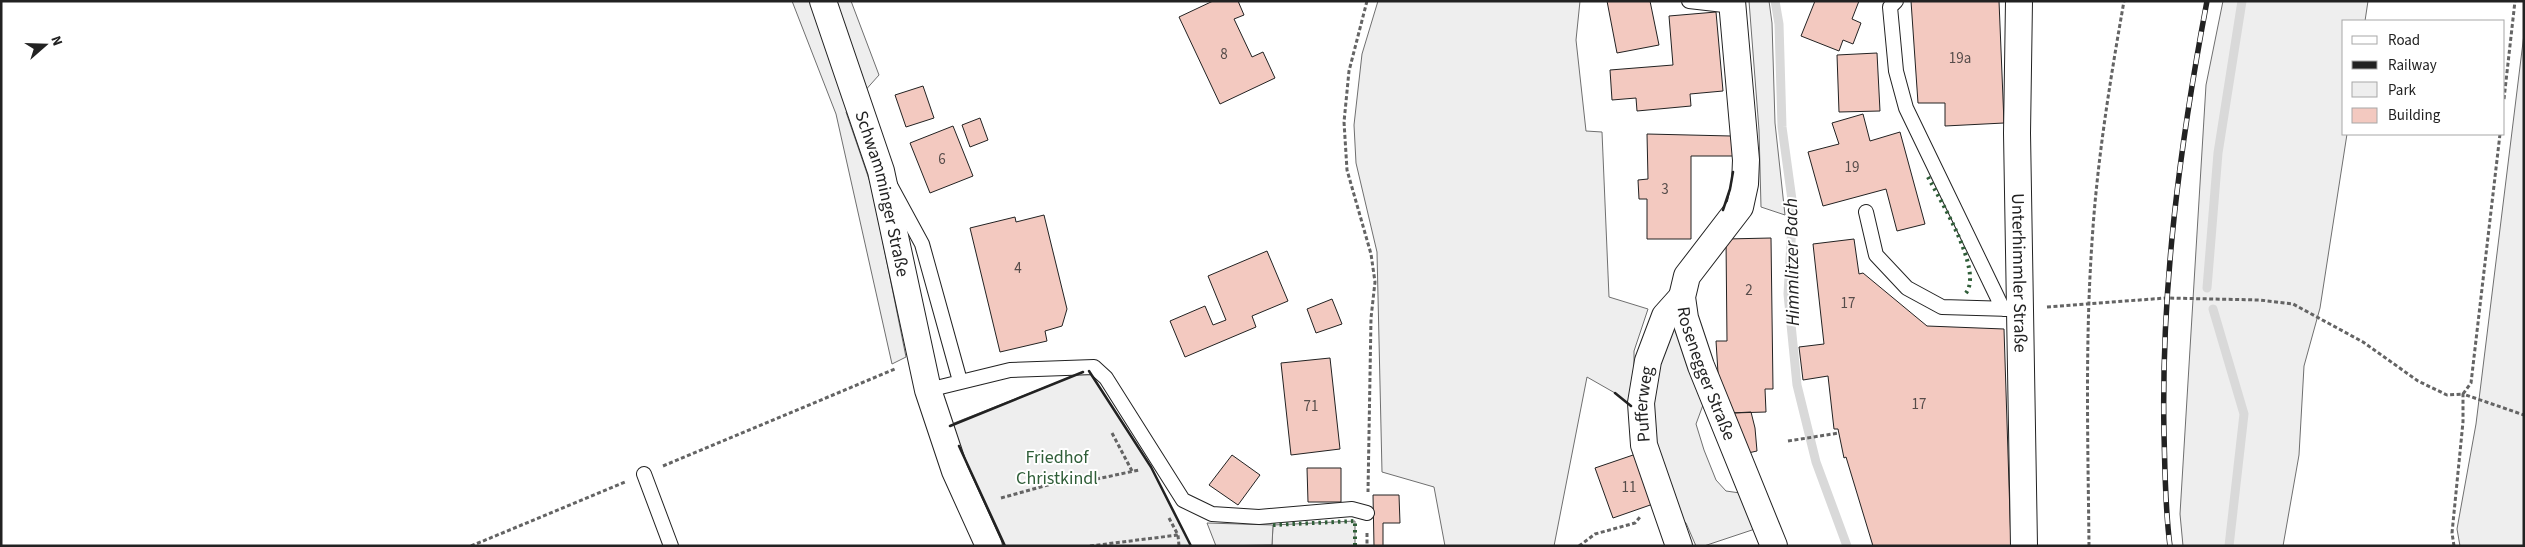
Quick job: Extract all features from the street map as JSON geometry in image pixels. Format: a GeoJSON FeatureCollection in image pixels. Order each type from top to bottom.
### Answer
{"type":"FeatureCollection","features":[{"type":"Feature","properties":{"kind":"street","name":"Schwamminger Straße"},"geometry":{"type":"LineString","coordinates":[[823,1],[881,171],[928,390],[955,471],[989,546]]}},
{"type":"Feature","properties":{"kind":"street","name":"Unterhimmler Straße"},"geometry":{"type":"LineString","coordinates":[[2019,1],[2011,309],[2024,546]]}},
{"type":"Feature","properties":{"kind":"street","name":"Rosenegger Straße"},"geometry":{"type":"LineString","coordinates":[[1733,4],[1746,160],[1745,184],[1740,207],[1687,276],[1682,297],[1685,318],[1701,366],[1774,546]]}},
{"type":"Feature","properties":{"kind":"street","name":"Pufferweg"},"geometry":{"type":"LineString","coordinates":[[1679,546],[1644,445],[1642,403],[1648,361],[1654,343],[1665,316],[1682,297]]}},
{"type":"Feature","properties":{"kind":"lane"},"geometry":{"type":"LineString","coordinates":[[1689,1],[1733,4]]}},
{"type":"Feature","properties":{"kind":"lane"},"geometry":{"type":"LineString","coordinates":[[1866,212],[1876,255],[1907,288],[1942,307],[2011,309],[1906,108],[1896,71],[1890,7],[1896,1]]}},
{"type":"Feature","properties":{"kind":"lane"},"geometry":{"type":"LineString","coordinates":[[881,171],[900,200],[922,244],[960,381]]}},
{"type":"Feature","properties":{"kind":"lane"},"geometry":{"type":"LineString","coordinates":[[928,390],[1010,370],[1094,367],[1106,378],[1183,500],[1212,514],[1260,517],[1352,509],[1367,513]]}},
{"type":"Feature","properties":{"kind":"lane"},"geometry":{"type":"LineString","coordinates":[[644,474],[671,546]]}},
{"type":"Feature","properties":{"kind":"path"},"geometry":{"type":"LineString","coordinates":[[1366,1],[1349,71],[1344,122],[1347,170],[1371,254],[1375,282],[1371,318],[1367,513]]}},
{"type":"Feature","properties":{"kind":"path"},"geometry":{"type":"LineString","coordinates":[[2089,546],[2089,304],[2097,170],[2124,1]]}},
{"type":"Feature","properties":{"kind":"path"},"geometry":{"type":"LineString","coordinates":[[2505,90],[2515,1]]}},
{"type":"Feature","properties":{"kind":"path"},"geometry":{"type":"LineString","coordinates":[[2454,546],[2452,533],[2463,422],[2463,394],[2471,383],[2500,135]]}},
{"type":"Feature","properties":{"kind":"path"},"geometry":{"type":"LineString","coordinates":[[2011,309],[2166,298],[2260,300],[2292,304],[2363,342],[2418,381],[2447,395],[2463,394],[2524,415]]}},
{"type":"Feature","properties":{"kind":"path"},"geometry":{"type":"LineString","coordinates":[[471,546],[920,358]]}},
{"type":"Feature","properties":{"kind":"path"},"geometry":{"type":"LineString","coordinates":[[1111,431],[1132,471]]}},
{"type":"Feature","properties":{"kind":"path"},"geometry":{"type":"LineString","coordinates":[[1788,441],[1839,433]]}},
{"type":"Feature","properties":{"kind":"path"},"geometry":{"type":"LineString","coordinates":[[1001,498],[1055,483],[1078,484],[1142,469]]}},
{"type":"Feature","properties":{"kind":"path"},"geometry":{"type":"LineString","coordinates":[[1579,546],[1595,534],[1635,524],[1642,514],[1665,507]]}},
{"type":"Feature","properties":{"kind":"path"},"geometry":{"type":"LineString","coordinates":[[1090,546],[1178,535],[1179,546]]}},
{"type":"Feature","properties":{"kind":"green space"},"geometry":{"type":"Polygon","coordinates":[[[792,1],[851,1],[879,75],[846,112],[872,188],[906,357],[892,364],[836,114],[792,1]]]}},
{"type":"Feature","properties":{"kind":"green space"},"geometry":{"type":"Polygon","coordinates":[[[1378,1],[1580,1],[1576,40],[1586,131],[1602,132],[1609,297],[1648,309],[1634,351],[1634,409],[1615,393],[1587,377],[1554,546],[1445,546],[1434,487],[1382,472],[1377,252],[1356,163],[1354,125],[1362,54],[1378,1]]]}},
{"type":"Feature","properties":{"kind":"green space"},"geometry":{"type":"Polygon","coordinates":[[[1749,1],[1769,1],[1772,23],[1775,123],[1785,215],[1761,207],[1759,130],[1749,1]]]}},
{"type":"Feature","properties":{"kind":"green space"},"geometry":{"type":"Polygon","coordinates":[[[2223,1],[2368,1],[2365,20],[2342,20],[2342,135],[2347,135],[2320,308],[2304,366],[2299,455],[2283,546],[2183,546],[2180,514],[2206,85],[2223,1]]]}},
{"type":"Feature","properties":{"kind":"green space"},"geometry":{"type":"Polygon","coordinates":[[[2524,34],[2524,546],[2460,546],[2457,529],[2476,424],[2524,34]]]}},
{"type":"Feature","properties":{"kind":"green space"},"geometry":{"type":"Polygon","coordinates":[[[1674,321],[1703,405],[1696,424],[1704,450],[1716,480],[1726,491],[1740,493],[1755,529],[1704,546],[1696,546],[1686,523],[1677,514],[1651,430],[1653,382],[1674,321]]]}},
{"type":"Feature","properties":{"kind":"green space","name":"Friedhof Christkindl"},"geometry":{"type":"Polygon","coordinates":[[[1088,370],[1151,467],[1191,546],[1005,546],[949,425],[1088,370]]]}},
{"type":"Feature","properties":{"kind":"green space"},"geometry":{"type":"Polygon","coordinates":[[[1355,521],[1355,546],[1239,546],[1272,545],[1273,525],[1355,521]]]}},
{"type":"Feature","properties":{"kind":"shaded area"},"geometry":{"type":"Polygon","coordinates":[[[1207,523],[1273,525],[1272,545],[1216,546],[1207,523]]]}},
{"type":"Feature","properties":{"kind":"building"},"geometry":{"type":"Polygon","coordinates":[[[1213,1],[1238,1],[1244,15],[1234,19],[1252,57],[1263,52],[1275,78],[1220,104],[1179,17],[1213,1]]]}},
{"type":"Feature","properties":{"kind":"building"},"geometry":{"type":"Polygon","coordinates":[[[1607,1],[1650,1],[1659,45],[1617,53],[1607,1]]]}},
{"type":"Feature","properties":{"kind":"building"},"geometry":{"type":"Polygon","coordinates":[[[1815,1],[1859,1],[1852,19],[1861,23],[1853,44],[1843,40],[1839,51],[1801,36],[1815,1]]]}},
{"type":"Feature","properties":{"kind":"building"},"geometry":{"type":"Polygon","coordinates":[[[1911,1],[1999,1],[2004,123],[1945,126],[1945,103],[1918,103],[1911,1]]]}},
{"type":"Feature","properties":{"kind":"building"},"geometry":{"type":"Polygon","coordinates":[[[1716,12],[1723,91],[1690,94],[1691,106],[1637,111],[1636,98],[1612,100],[1610,70],[1673,65],[1669,16],[1716,12]]]}},
{"type":"Feature","properties":{"kind":"building"},"geometry":{"type":"Polygon","coordinates":[[[1877,53],[1880,111],[1839,112],[1837,55],[1877,53]]]}},
{"type":"Feature","properties":{"kind":"building"},"geometry":{"type":"Polygon","coordinates":[[[923,86],[934,118],[906,127],[895,95],[923,86]]]}},
{"type":"Feature","properties":{"kind":"building"},"geometry":{"type":"Polygon","coordinates":[[[1863,114],[1870,141],[1900,132],[1925,224],[1897,231],[1886,189],[1823,206],[1808,152],[1839,144],[1832,123],[1863,114]]]}},
{"type":"Feature","properties":{"kind":"building"},"geometry":{"type":"Polygon","coordinates":[[[980,118],[988,140],[970,147],[962,125],[980,118]]]}},
{"type":"Feature","properties":{"kind":"building"},"geometry":{"type":"Polygon","coordinates":[[[953,126],[973,176],[930,193],[910,143],[953,126]]]}},
{"type":"Feature","properties":{"kind":"building"},"geometry":{"type":"Polygon","coordinates":[[[1647,134],[1731,136],[1733,156],[1691,156],[1691,239],[1647,239],[1647,199],[1639,199],[1638,180],[1648,179],[1647,134]]]}},
{"type":"Feature","properties":{"kind":"building"},"geometry":{"type":"Polygon","coordinates":[[[1044,215],[1067,309],[1062,326],[1045,331],[1047,341],[1000,352],[970,228],[1015,217],[1016,222],[1044,215]]]}},
{"type":"Feature","properties":{"kind":"building"},"geometry":{"type":"Polygon","coordinates":[[[1771,238],[1773,389],[1765,389],[1766,412],[1732,413],[1718,373],[1716,341],[1727,341],[1726,239],[1771,238]]]}},
{"type":"Feature","properties":{"kind":"building"},"geometry":{"type":"Polygon","coordinates":[[[1854,239],[1859,274],[1863,273],[1927,326],[2004,329],[2011,546],[1873,546],[1846,457],[1844,458],[1838,429],[1834,429],[1828,376],[1803,380],[1799,347],[1824,344],[1813,244],[1854,239]]]}},
{"type":"Feature","properties":{"kind":"building"},"geometry":{"type":"Polygon","coordinates":[[[1267,251],[1288,301],[1252,316],[1256,327],[1185,357],[1170,321],[1205,306],[1213,325],[1226,320],[1208,276],[1267,251]]]}},
{"type":"Feature","properties":{"kind":"building"},"geometry":{"type":"Polygon","coordinates":[[[1332,299],[1342,324],[1316,333],[1307,309],[1332,299]]]}},
{"type":"Feature","properties":{"kind":"building"},"geometry":{"type":"Polygon","coordinates":[[[1330,358],[1340,449],[1291,455],[1281,363],[1330,358]]]}},
{"type":"Feature","properties":{"kind":"building"},"geometry":{"type":"Polygon","coordinates":[[[1751,412],[1755,428],[1757,451],[1748,453],[1732,413],[1751,412]]]}},
{"type":"Feature","properties":{"kind":"building"},"geometry":{"type":"Polygon","coordinates":[[[1639,453],[1656,503],[1613,518],[1595,468],[1639,453]]]}},
{"type":"Feature","properties":{"kind":"building"},"geometry":{"type":"Polygon","coordinates":[[[1232,455],[1260,475],[1238,505],[1209,485],[1232,455]]]}},
{"type":"Feature","properties":{"kind":"building"},"geometry":{"type":"Polygon","coordinates":[[[1307,468],[1341,468],[1341,502],[1308,502],[1307,468]]]}},
{"type":"Feature","properties":{"kind":"building"},"geometry":{"type":"Polygon","coordinates":[[[1373,495],[1399,495],[1400,523],[1383,523],[1383,546],[1374,546],[1373,495]]]}},
{"type":"Feature","properties":{"kind":"waterway","name":"Himmlitzer Bach"},"geometry":{"type":"LineString","coordinates":[[1775,1],[1779,24],[1782,127],[1793,207],[1788,294],[1797,385],[1816,462],[1847,546]]}},
{"type":"Feature","properties":{"kind":"waterway"},"geometry":{"type":"LineString","coordinates":[[2207,288],[2218,153],[2242,1]]}},
{"type":"Feature","properties":{"kind":"waterway"},"geometry":{"type":"LineString","coordinates":[[2213,309],[2244,414],[2229,546]]}},
{"type":"Feature","properties":{"kind":"railway"},"geometry":{"type":"LineString","coordinates":[[2170,546],[2166,504],[2164,433],[2164,378],[2169,270],[2188,108],[2207,1]]}},
{"type":"Feature","properties":{"kind":"hedge"},"geometry":{"type":"LineString","coordinates":[[1928,177],[1950,219],[1965,254],[1970,284],[1965,294]]}},
{"type":"Feature","properties":{"kind":"hedge"},"geometry":{"type":"LineString","coordinates":[[1273,525],[1355,521],[1355,546]]}},
{"type":"Feature","properties":{"kind":"wall"},"geometry":{"type":"LineString","coordinates":[[1723,210],[1733,172]]}},
{"type":"Feature","properties":{"kind":"wall"},"geometry":{"type":"LineString","coordinates":[[1089,371],[1151,467],[1191,546]]}},
{"type":"Feature","properties":{"kind":"wall"},"geometry":{"type":"LineString","coordinates":[[950,426],[1083,372]]}},
{"type":"Feature","properties":{"kind":"wall"},"geometry":{"type":"LineString","coordinates":[[1615,393],[1631,406]]}},
{"type":"Feature","properties":{"kind":"wall"},"geometry":{"type":"LineString","coordinates":[[959,446],[1005,546]]}}]}
